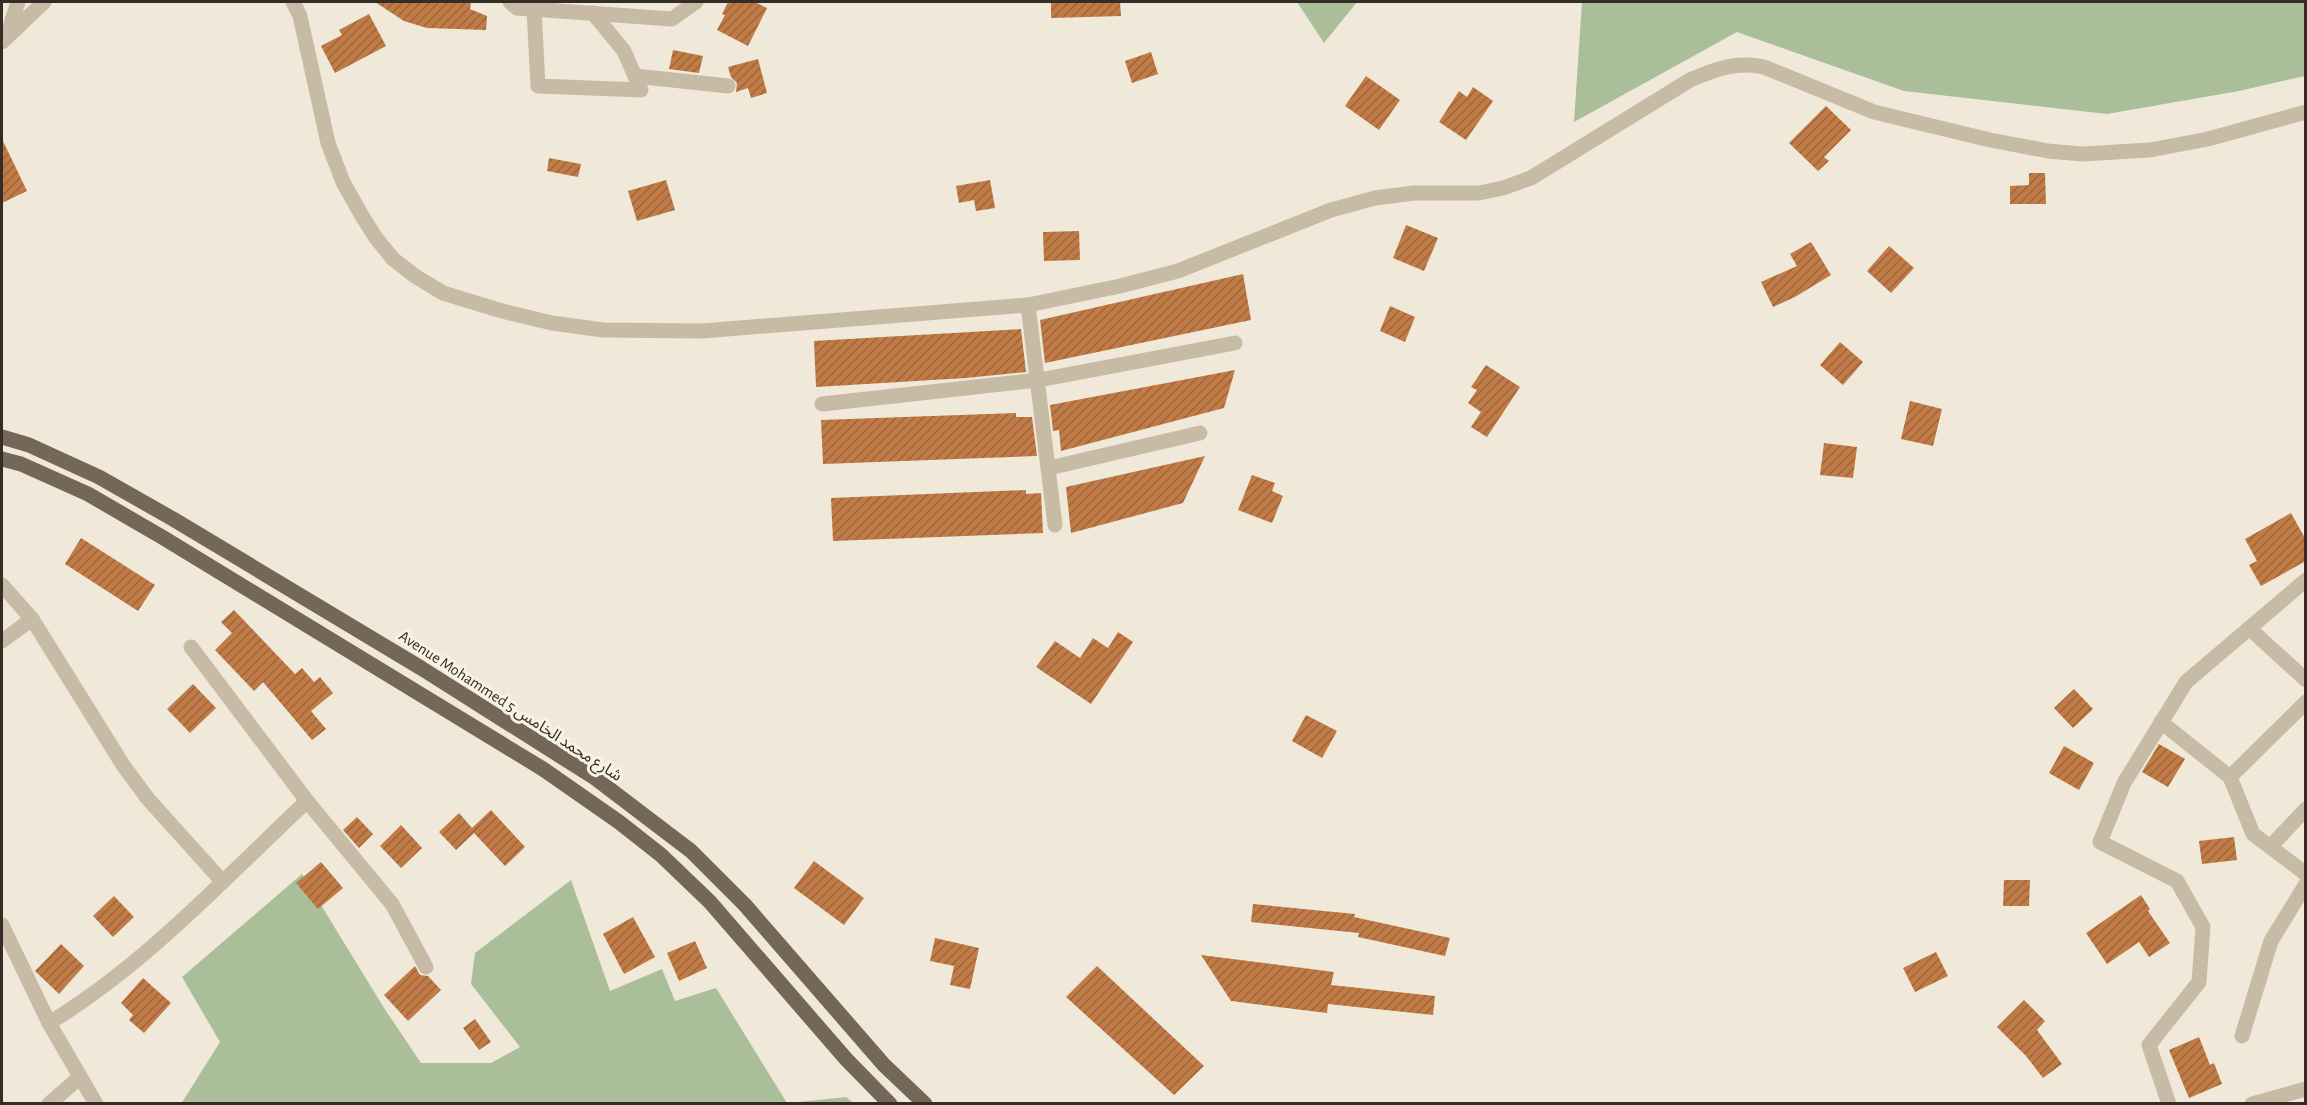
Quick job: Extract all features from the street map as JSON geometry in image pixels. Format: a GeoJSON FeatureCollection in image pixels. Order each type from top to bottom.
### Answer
{"type":"FeatureCollection","features":[{"type":"Feature","properties":{"kind":"main road","name":"Avenue Mohammed 5 شارع محمد الخامس"},"geometry":{"type":"LineString","coordinates":[[2,437],[29,445],[99,477],[173,519],[421,668],[595,778],[691,851],[745,905],[884,1065],[925,1104]]}},
{"type":"Feature","properties":{"kind":"main road"},"geometry":{"type":"LineString","coordinates":[[2,459],[21,464],[88,494],[162,537],[543,768],[619,822],[661,855],[710,902],[846,1059],[890,1104]]}},
{"type":"Feature","properties":{"kind":"street"},"geometry":{"type":"LineString","coordinates":[[4,39],[18,2]]}},
{"type":"Feature","properties":{"kind":"street"},"geometry":{"type":"LineString","coordinates":[[4,39],[44,2]]}},
{"type":"Feature","properties":{"kind":"street"},"geometry":{"type":"LineString","coordinates":[[293,2],[300,16],[328,143],[343,182],[376,238],[393,259],[443,293],[542,321],[603,330],[702,331],[1028,305],[1120,286],[1178,271],[1331,210],[1375,198],[1414,193],[1479,193],[1503,188],[1531,178],[1690,80],[1717,68],[1731,65],[1747,63],[1764,67],[1874,112],[1925,126],[2036,149],[2082,154],[2150,150],[2208,139],[2306,112]]}},
{"type":"Feature","properties":{"kind":"street"},"geometry":{"type":"LineString","coordinates":[[510,2],[517,8],[672,19],[696,2]]}},
{"type":"Feature","properties":{"kind":"street"},"geometry":{"type":"LineString","coordinates":[[534,9],[538,86],[641,90],[624,51],[593,14]]}},
{"type":"Feature","properties":{"kind":"street"},"geometry":{"type":"LineString","coordinates":[[635,76],[728,86]]}},
{"type":"Feature","properties":{"kind":"street"},"geometry":{"type":"LineString","coordinates":[[1028,305],[1055,525]]}},
{"type":"Feature","properties":{"kind":"street"},"geometry":{"type":"LineString","coordinates":[[822,404],[1039,380],[1235,343]]}},
{"type":"Feature","properties":{"kind":"street"},"geometry":{"type":"LineString","coordinates":[[1049,468],[1200,433]]}},
{"type":"Feature","properties":{"kind":"street"},"geometry":{"type":"LineString","coordinates":[[2169,1104],[2149,1045],[2199,982],[2203,927],[2176,881],[2100,842],[2124,783],[2186,681],[2306,580]]}},
{"type":"Feature","properties":{"kind":"street"},"geometry":{"type":"LineString","coordinates":[[2,585],[33,619],[123,765],[148,799],[222,881]]}},
{"type":"Feature","properties":{"kind":"street"},"geometry":{"type":"LineString","coordinates":[[2,641],[33,619]]}},
{"type":"Feature","properties":{"kind":"street"},"geometry":{"type":"LineString","coordinates":[[2249,628],[2306,680]]}},
{"type":"Feature","properties":{"kind":"street"},"geometry":{"type":"LineString","coordinates":[[192,647],[307,801],[392,904],[426,967]]}},
{"type":"Feature","properties":{"kind":"street"},"geometry":{"type":"LineString","coordinates":[[2230,777],[2306,702]]}},
{"type":"Feature","properties":{"kind":"street"},"geometry":{"type":"LineString","coordinates":[[2161,722],[2230,777],[2253,834],[2306,874]]}},
{"type":"Feature","properties":{"kind":"street"},"geometry":{"type":"LineString","coordinates":[[50,1023],[79,1005],[160,940],[307,801]]}},
{"type":"Feature","properties":{"kind":"street"},"geometry":{"type":"LineString","coordinates":[[2270,847],[2306,809]]}},
{"type":"Feature","properties":{"kind":"street"},"geometry":{"type":"LineString","coordinates":[[2242,1036],[2271,941],[2306,884]]}},
{"type":"Feature","properties":{"kind":"street"},"geometry":{"type":"LineString","coordinates":[[2,925],[50,1023],[96,1104]]}},
{"type":"Feature","properties":{"kind":"street"},"geometry":{"type":"LineString","coordinates":[[49,1104],[80,1077]]}},
{"type":"Feature","properties":{"kind":"street"},"geometry":{"type":"LineString","coordinates":[[2252,1104],[2306,1089]]}},
{"type":"Feature","properties":{"kind":"green space"},"geometry":{"type":"Polygon","coordinates":[[[1297,2],[1357,2],[1324,43],[1297,2]]]}},
{"type":"Feature","properties":{"kind":"green space"},"geometry":{"type":"Polygon","coordinates":[[[1582,2],[2305,2],[2305,76],[2239,91],[2107,114],[1904,91],[1737,32],[1574,122],[1582,2]]]}},
{"type":"Feature","properties":{"kind":"green space"},"geometry":{"type":"Polygon","coordinates":[[[302,874],[384,1008],[421,1063],[491,1063],[520,1047],[471,984],[475,953],[571,880],[610,991],[662,969],[675,1001],[716,988],[787,1103],[181,1104],[220,1042],[182,977],[302,874]]]}},
{"type":"Feature","properties":{"kind":"green space"},"geometry":{"type":"Polygon","coordinates":[[[846,1097],[853,1103],[789,1103],[846,1097]]]}},
{"type":"Feature","properties":{"kind":"building"},"geometry":{"type":"Polygon","coordinates":[[[375,2],[471,2],[470,9],[487,16],[486,30],[427,28],[404,21],[375,2]]]}},
{"type":"Feature","properties":{"kind":"building"},"geometry":{"type":"Polygon","coordinates":[[[728,2],[755,2],[767,8],[748,46],[717,30],[725,15],[722,14],[728,2]]]}},
{"type":"Feature","properties":{"kind":"building"},"geometry":{"type":"Polygon","coordinates":[[[1051,2],[1120,2],[1121,16],[1051,18],[1051,2]]]}},
{"type":"Feature","properties":{"kind":"building"},"geometry":{"type":"Polygon","coordinates":[[[369,14],[386,46],[335,73],[321,46],[342,35],[339,30],[369,14]]]}},
{"type":"Feature","properties":{"kind":"building"},"geometry":{"type":"Polygon","coordinates":[[[673,50],[703,56],[699,73],[669,69],[673,50]]]}},
{"type":"Feature","properties":{"kind":"building"},"geometry":{"type":"Polygon","coordinates":[[[1151,52],[1158,74],[1132,83],[1125,61],[1151,52]]]}},
{"type":"Feature","properties":{"kind":"building"},"geometry":{"type":"Polygon","coordinates":[[[758,59],[767,93],[751,98],[748,88],[736,92],[737,83],[731,77],[728,67],[758,59]]]}},
{"type":"Feature","properties":{"kind":"building"},"geometry":{"type":"Polygon","coordinates":[[[1366,76],[1400,100],[1379,130],[1345,106],[1366,76]]]}},
{"type":"Feature","properties":{"kind":"building"},"geometry":{"type":"Polygon","coordinates":[[[1473,87],[1493,101],[1466,140],[1439,122],[1459,91],[1467,97],[1473,87]]]}},
{"type":"Feature","properties":{"kind":"building"},"geometry":{"type":"Polygon","coordinates":[[[1826,106],[1851,130],[1824,157],[1829,161],[1818,171],[1789,143],[1826,106]]]}},
{"type":"Feature","properties":{"kind":"building"},"geometry":{"type":"Polygon","coordinates":[[[2,139],[27,191],[2,203],[2,139]]]}},
{"type":"Feature","properties":{"kind":"building"},"geometry":{"type":"Polygon","coordinates":[[[549,158],[581,164],[578,177],[547,171],[549,158]]]}},
{"type":"Feature","properties":{"kind":"building"},"geometry":{"type":"Polygon","coordinates":[[[2029,173],[2045,173],[2046,204],[2010,204],[2010,186],[2029,185],[2029,173]]]}},
{"type":"Feature","properties":{"kind":"building"},"geometry":{"type":"Polygon","coordinates":[[[666,180],[675,210],[637,221],[628,191],[666,180]]]}},
{"type":"Feature","properties":{"kind":"building"},"geometry":{"type":"Polygon","coordinates":[[[990,180],[995,208],[976,211],[974,200],[959,203],[956,186],[990,180]]]}},
{"type":"Feature","properties":{"kind":"building"},"geometry":{"type":"Polygon","coordinates":[[[1406,225],[1438,238],[1424,271],[1393,258],[1406,225]]]}},
{"type":"Feature","properties":{"kind":"building"},"geometry":{"type":"Polygon","coordinates":[[[1079,231],[1080,260],[1044,261],[1043,232],[1079,231]]]}},
{"type":"Feature","properties":{"kind":"building"},"geometry":{"type":"Polygon","coordinates":[[[1811,242],[1831,275],[1795,297],[1773,307],[1761,282],[1797,266],[1790,254],[1811,242]]]}},
{"type":"Feature","properties":{"kind":"building"},"geometry":{"type":"Polygon","coordinates":[[[1889,246],[1914,268],[1891,293],[1867,271],[1889,246]]]}},
{"type":"Feature","properties":{"kind":"building"},"geometry":{"type":"Polygon","coordinates":[[[1243,274],[1251,320],[1045,363],[1040,320],[1243,274]]]}},
{"type":"Feature","properties":{"kind":"building"},"geometry":{"type":"Polygon","coordinates":[[[1390,306],[1415,317],[1405,342],[1380,331],[1390,306]]]}},
{"type":"Feature","properties":{"kind":"building"},"geometry":{"type":"Polygon","coordinates":[[[1021,329],[1026,372],[816,387],[814,341],[1021,329]]]}},
{"type":"Feature","properties":{"kind":"building"},"geometry":{"type":"Polygon","coordinates":[[[1840,342],[1863,362],[1843,385],[1820,365],[1840,342]]]}},
{"type":"Feature","properties":{"kind":"building"},"geometry":{"type":"Polygon","coordinates":[[[1486,365],[1520,387],[1487,437],[1471,427],[1481,412],[1468,403],[1477,390],[1471,387],[1486,365]]]}},
{"type":"Feature","properties":{"kind":"building"},"geometry":{"type":"Polygon","coordinates":[[[1235,370],[1224,408],[1061,451],[1059,430],[1053,431],[1050,405],[1235,370]]]}},
{"type":"Feature","properties":{"kind":"building"},"geometry":{"type":"Polygon","coordinates":[[[1910,401],[1942,409],[1933,446],[1901,439],[1910,401]]]}},
{"type":"Feature","properties":{"kind":"building"},"geometry":{"type":"Polygon","coordinates":[[[1016,413],[1016,417],[1032,417],[1037,456],[823,464],[821,420],[1016,413]]]}},
{"type":"Feature","properties":{"kind":"building"},"geometry":{"type":"Polygon","coordinates":[[[1824,443],[1857,447],[1853,478],[1820,475],[1824,443]]]}},
{"type":"Feature","properties":{"kind":"building"},"geometry":{"type":"Polygon","coordinates":[[[1205,456],[1183,503],[1071,533],[1066,487],[1205,456]]]}},
{"type":"Feature","properties":{"kind":"building"},"geometry":{"type":"Polygon","coordinates":[[[1252,475],[1275,483],[1272,491],[1283,496],[1272,523],[1238,510],[1252,475]]]}},
{"type":"Feature","properties":{"kind":"building"},"geometry":{"type":"Polygon","coordinates":[[[1026,490],[1026,494],[1041,493],[1043,533],[833,541],[831,498],[1026,490]]]}},
{"type":"Feature","properties":{"kind":"building"},"geometry":{"type":"Polygon","coordinates":[[[2291,513],[2306,540],[2306,561],[2261,586],[2249,565],[2257,561],[2245,539],[2291,513]]]}},
{"type":"Feature","properties":{"kind":"building"},"geometry":{"type":"Polygon","coordinates":[[[81,538],[155,585],[138,611],[65,564],[81,538]]]}},
{"type":"Feature","properties":{"kind":"building"},"geometry":{"type":"Polygon","coordinates":[[[234,610],[295,674],[302,668],[314,682],[320,677],[333,693],[311,711],[326,729],[312,740],[263,682],[254,691],[215,650],[232,633],[221,622],[234,610]]]}},
{"type":"Feature","properties":{"kind":"building"},"geometry":{"type":"Polygon","coordinates":[[[1118,632],[1133,642],[1091,704],[1036,667],[1055,641],[1080,658],[1093,638],[1108,648],[1118,632]]]}},
{"type":"Feature","properties":{"kind":"building"},"geometry":{"type":"Polygon","coordinates":[[[193,684],[216,708],[190,733],[167,709],[193,684]]]}},
{"type":"Feature","properties":{"kind":"building"},"geometry":{"type":"Polygon","coordinates":[[[2074,689],[2093,709],[2073,728],[2054,708],[2074,689]]]}},
{"type":"Feature","properties":{"kind":"building"},"geometry":{"type":"Polygon","coordinates":[[[1306,715],[1337,731],[1322,758],[1292,741],[1306,715]]]}},
{"type":"Feature","properties":{"kind":"building"},"geometry":{"type":"Polygon","coordinates":[[[2159,744],[2185,759],[2168,787],[2142,772],[2159,744]]]}},
{"type":"Feature","properties":{"kind":"building"},"geometry":{"type":"Polygon","coordinates":[[[2064,746],[2094,763],[2079,790],[2049,773],[2064,746]]]}},
{"type":"Feature","properties":{"kind":"building"},"geometry":{"type":"Polygon","coordinates":[[[491,810],[525,847],[505,866],[474,833],[456,850],[439,832],[459,813],[472,828],[491,810]]]}},
{"type":"Feature","properties":{"kind":"building"},"geometry":{"type":"Polygon","coordinates":[[[357,817],[373,834],[359,848],[343,830],[357,817]]]}},
{"type":"Feature","properties":{"kind":"building"},"geometry":{"type":"Polygon","coordinates":[[[401,825],[422,848],[401,868],[380,846],[401,825]]]}},
{"type":"Feature","properties":{"kind":"building"},"geometry":{"type":"Polygon","coordinates":[[[2234,837],[2237,860],[2202,864],[2199,841],[2234,837]]]}},
{"type":"Feature","properties":{"kind":"building"},"geometry":{"type":"Polygon","coordinates":[[[814,861],[864,898],[844,925],[794,888],[814,861]]]}},
{"type":"Feature","properties":{"kind":"building"},"geometry":{"type":"Polygon","coordinates":[[[321,862],[343,888],[318,909],[296,883],[321,862]]]}},
{"type":"Feature","properties":{"kind":"building"},"geometry":{"type":"Polygon","coordinates":[[[2004,880],[2030,880],[2029,906],[2003,906],[2004,880]]]}},
{"type":"Feature","properties":{"kind":"building"},"geometry":{"type":"Polygon","coordinates":[[[2141,895],[2150,909],[2148,911],[2170,943],[2149,957],[2139,942],[2107,964],[2086,933],[2141,895]]]}},
{"type":"Feature","properties":{"kind":"building"},"geometry":{"type":"Polygon","coordinates":[[[114,896],[134,917],[113,937],[93,916],[114,896]]]}},
{"type":"Feature","properties":{"kind":"building"},"geometry":{"type":"Polygon","coordinates":[[[1253,904],[1355,914],[1354,917],[1450,938],[1445,956],[1358,937],[1359,933],[1251,922],[1253,904]]]}},
{"type":"Feature","properties":{"kind":"building"},"geometry":{"type":"Polygon","coordinates":[[[633,917],[655,957],[624,974],[603,934],[633,917]]]}},
{"type":"Feature","properties":{"kind":"building"},"geometry":{"type":"Polygon","coordinates":[[[935,938],[979,948],[970,989],[950,985],[954,966],[930,961],[935,938]]]}},
{"type":"Feature","properties":{"kind":"building"},"geometry":{"type":"Polygon","coordinates":[[[695,941],[707,968],[679,981],[667,953],[695,941]]]}},
{"type":"Feature","properties":{"kind":"building"},"geometry":{"type":"Polygon","coordinates":[[[61,944],[84,966],[59,994],[35,971],[61,944]]]}},
{"type":"Feature","properties":{"kind":"building"},"geometry":{"type":"Polygon","coordinates":[[[1936,952],[1948,976],[1915,992],[1903,968],[1936,952]]]}},
{"type":"Feature","properties":{"kind":"building"},"geometry":{"type":"Polygon","coordinates":[[[1201,955],[1334,972],[1331,985],[1435,996],[1433,1015],[1328,1004],[1327,1013],[1231,1001],[1201,955]]]}},
{"type":"Feature","properties":{"kind":"building"},"geometry":{"type":"Polygon","coordinates":[[[415,966],[420,975],[428,976],[441,990],[408,1021],[384,995],[415,966]]]}},
{"type":"Feature","properties":{"kind":"building"},"geometry":{"type":"Polygon","coordinates":[[[1097,966],[1204,1066],[1174,1095],[1066,997],[1097,966]]]}},
{"type":"Feature","properties":{"kind":"building"},"geometry":{"type":"Polygon","coordinates":[[[143,978],[171,1003],[144,1033],[129,1020],[133,1015],[121,1003],[143,978]]]}},
{"type":"Feature","properties":{"kind":"building"},"geometry":{"type":"Polygon","coordinates":[[[2024,1000],[2045,1021],[2037,1030],[2062,1064],[2043,1078],[2026,1056],[1997,1027],[2024,1000]]]}},
{"type":"Feature","properties":{"kind":"building"},"geometry":{"type":"Polygon","coordinates":[[[475,1019],[491,1042],[479,1050],[463,1028],[475,1019]]]}},
{"type":"Feature","properties":{"kind":"building"},"geometry":{"type":"Polygon","coordinates":[[[2199,1037],[2210,1065],[2214,1063],[2222,1084],[2189,1098],[2169,1050],[2199,1037]]]}}]}
